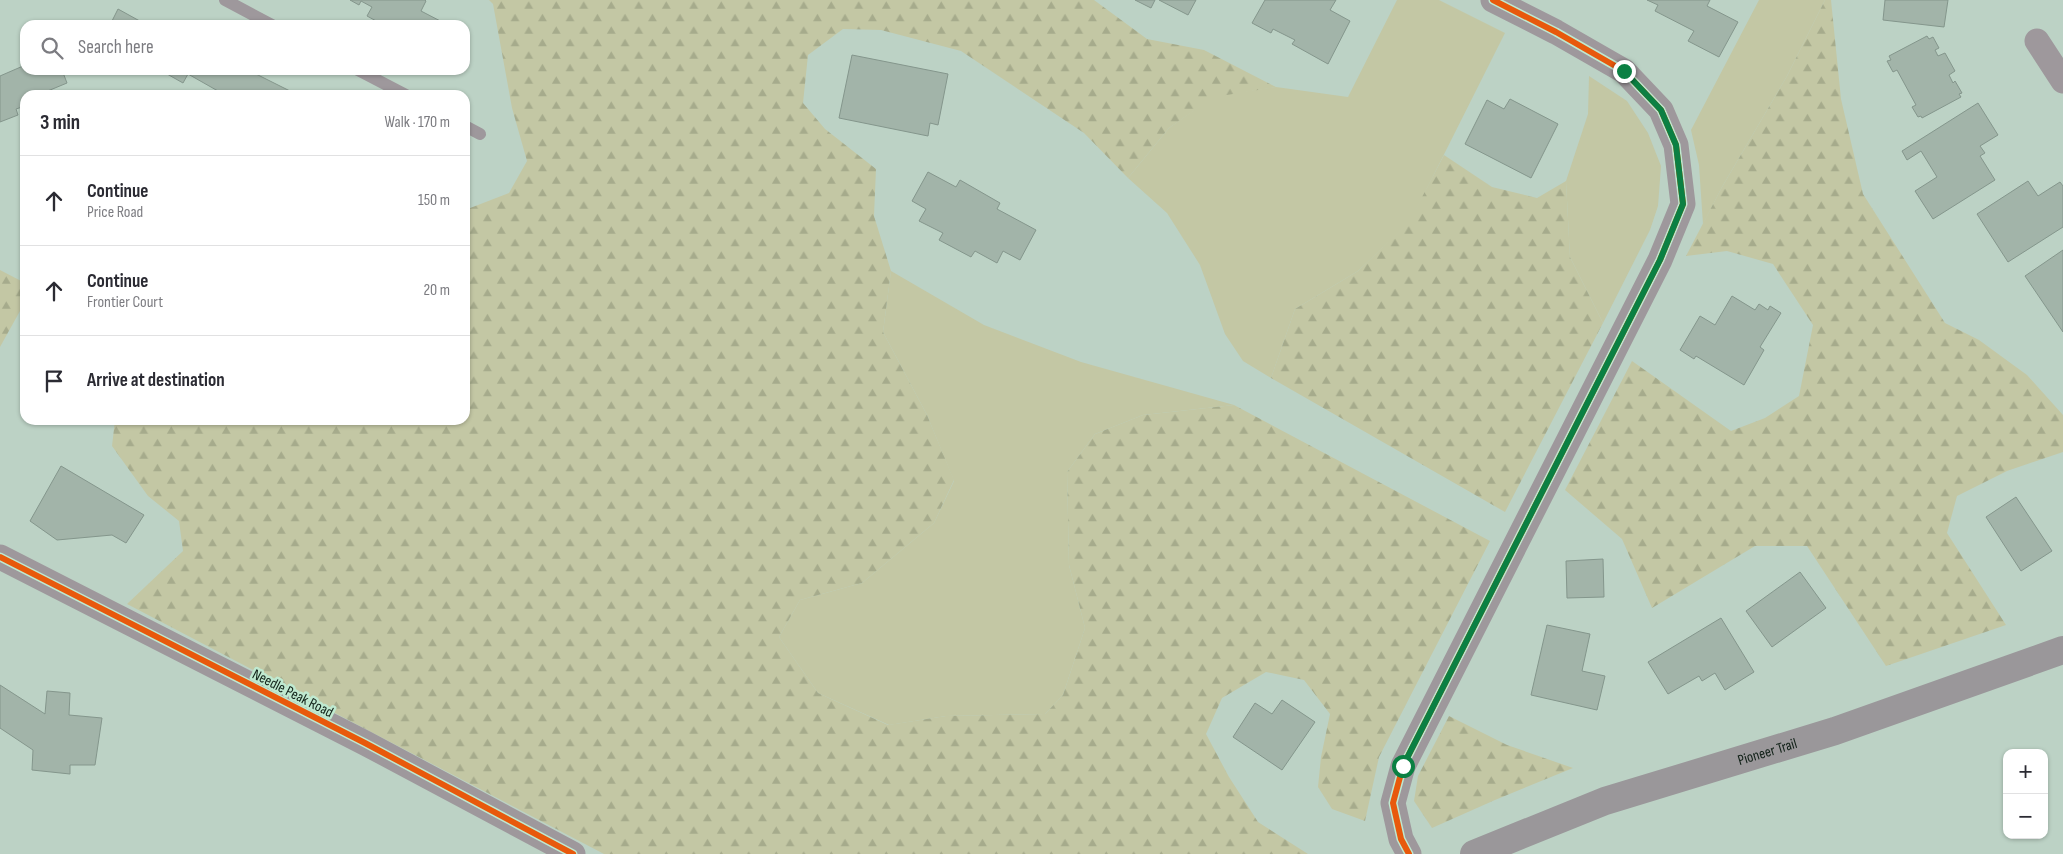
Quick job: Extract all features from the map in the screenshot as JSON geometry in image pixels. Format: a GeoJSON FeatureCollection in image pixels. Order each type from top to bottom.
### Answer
{"type":"FeatureCollection","features":[{"type":"Feature","properties":{"kind":"main road","name":"Pioneer Trail"},"geometry":{"type":"LineString","coordinates":[[1474,854],[1605,801],[1835,731],[2063,650]]}},
{"type":"Feature","properties":{"kind":"street"},"geometry":{"type":"LineString","coordinates":[[1409,854],[1401,840],[1393,803],[1403,766],[1660,260],[1683,204],[1676,145],[1661,110],[1624,71],[1556,32],[1493,0]]}},
{"type":"Feature","properties":{"kind":"street"},"geometry":{"type":"LineString","coordinates":[[2037,41],[2063,81]]}},
{"type":"Feature","properties":{"kind":"street","name":"Needle Peak Road"},"geometry":{"type":"LineString","coordinates":[[0,557],[365,743],[572,854]]}},
{"type":"Feature","properties":{"kind":"lane"},"geometry":{"type":"LineString","coordinates":[[225,0],[263,20]]}},
{"type":"Feature","properties":{"kind":"lane"},"geometry":{"type":"LineString","coordinates":[[368,75],[396,90]]}},
{"type":"Feature","properties":{"kind":"lane"},"geometry":{"type":"LineString","coordinates":[[470,129],[480,134]]}},
{"type":"Feature","properties":{"kind":"green space"},"geometry":{"type":"Polygon","coordinates":[[[489,0],[1094,0],[1147,39],[1204,50],[1276,87],[1214,97],[1169,128],[1128,178],[1084,133],[961,51],[881,30],[843,29],[808,55],[803,103],[825,129],[876,169],[874,216],[891,271],[883,332],[927,415],[954,480],[934,523],[862,583],[800,600],[779,637],[818,693],[888,725],[946,716],[1045,714],[1063,695],[1085,628],[1069,565],[1067,472],[1095,434],[1143,415],[1234,405],[1490,541],[1379,757],[1365,821],[1332,809],[1318,787],[1321,757],[1330,714],[1304,680],[1266,672],[1222,698],[1206,734],[1229,777],[1258,822],[1308,854],[604,854],[127,604],[183,551],[179,521],[148,496],[112,446],[114,425],[470,425],[470,208],[509,193],[527,161],[512,108],[493,4],[489,0]]]}},
{"type":"Feature","properties":{"kind":"green space"},"geometry":{"type":"Polygon","coordinates":[[[1397,0],[1439,0],[1505,33],[1410,222],[1358,271],[1295,309],[1271,378],[1243,361],[1225,334],[1200,265],[1167,213],[1128,178],[1169,128],[1214,96],[1276,87],[1348,97],[1397,0]]]}},
{"type":"Feature","properties":{"kind":"green space"},"geometry":{"type":"Polygon","coordinates":[[[1759,0],[1825,0],[1787,76],[1722,187],[1703,224],[1699,165],[1691,130],[1759,0]]]}},
{"type":"Feature","properties":{"kind":"green space"},"geometry":{"type":"Polygon","coordinates":[[[1825,0],[1831,0],[1841,99],[1863,194],[1945,323],[1979,340],[2027,375],[2063,415],[2063,452],[2007,471],[1957,496],[1947,533],[2006,625],[1886,666],[1807,546],[1755,546],[1652,608],[1622,539],[1565,490],[1632,361],[1731,431],[1765,418],[1799,396],[1813,325],[1773,264],[1727,251],[1686,256],[1722,187],[1787,76],[1825,0]]]}},
{"type":"Feature","properties":{"kind":"green space"},"geometry":{"type":"Polygon","coordinates":[[[1589,76],[1627,101],[1648,133],[1661,166],[1658,206],[1650,230],[1603,323],[1570,257],[1566,181],[1588,114],[1589,76]]]}},
{"type":"Feature","properties":{"kind":"green space"},"geometry":{"type":"Polygon","coordinates":[[[1444,155],[1492,187],[1537,198],[1566,181],[1570,257],[1603,323],[1505,512],[1271,378],[1295,309],[1358,271],[1409,222],[1444,155]]]}},
{"type":"Feature","properties":{"kind":"green space"},"geometry":{"type":"Polygon","coordinates":[[[0,270],[20,280],[20,311],[0,347],[0,270]]]}},
{"type":"Feature","properties":{"kind":"green space"},"geometry":{"type":"Polygon","coordinates":[[[891,271],[984,325],[1081,362],[1234,405],[1143,415],[1095,434],[1067,472],[1069,565],[1085,628],[1063,695],[1045,714],[946,716],[889,725],[818,693],[779,637],[800,600],[862,583],[934,523],[954,481],[927,415],[883,332],[891,271]]]}},
{"type":"Feature","properties":{"kind":"green space"},"geometry":{"type":"Polygon","coordinates":[[[1449,716],[1507,745],[1573,768],[1432,828],[1414,801],[1418,776],[1449,716]]]}},
{"type":"Feature","properties":{"kind":"building"},"geometry":{"type":"Polygon","coordinates":[[[350,0],[425,0],[421,11],[438,20],[374,20],[367,16],[372,7],[361,1],[359,5],[350,0]]]}},
{"type":"Feature","properties":{"kind":"building"},"geometry":{"type":"Polygon","coordinates":[[[1135,0],[1155,0],[1151,8],[1135,0]]]}},
{"type":"Feature","properties":{"kind":"building"},"geometry":{"type":"Polygon","coordinates":[[[1159,0],[1196,0],[1188,15],[1159,0]]]}},
{"type":"Feature","properties":{"kind":"building"},"geometry":{"type":"Polygon","coordinates":[[[1265,0],[1336,0],[1330,10],[1350,21],[1328,64],[1292,44],[1295,40],[1273,29],[1271,33],[1252,23],[1265,0]]]}},
{"type":"Feature","properties":{"kind":"building"},"geometry":{"type":"Polygon","coordinates":[[[1647,0],[1710,0],[1707,6],[1738,22],[1719,57],[1688,41],[1694,31],[1655,11],[1658,5],[1647,0]]]}},
{"type":"Feature","properties":{"kind":"building"},"geometry":{"type":"Polygon","coordinates":[[[1885,0],[1948,0],[1944,27],[1883,20],[1885,0]]]}},
{"type":"Feature","properties":{"kind":"building"},"geometry":{"type":"Polygon","coordinates":[[[118,9],[138,20],[112,20],[118,9]]]}},
{"type":"Feature","properties":{"kind":"building"},"geometry":{"type":"Polygon","coordinates":[[[1927,36],[1929,39],[1933,37],[1939,48],[1935,50],[1938,56],[1945,53],[1955,71],[1949,75],[1962,93],[1959,94],[1961,97],[1922,118],[1921,116],[1918,117],[1912,107],[1916,105],[1897,70],[1893,72],[1887,61],[1891,60],[1889,56],[1927,36]]]}},
{"type":"Feature","properties":{"kind":"building"},"geometry":{"type":"Polygon","coordinates":[[[852,55],[948,74],[938,125],[930,123],[928,136],[839,118],[852,55]]]}},
{"type":"Feature","properties":{"kind":"building"},"geometry":{"type":"Polygon","coordinates":[[[20,67],[20,75],[64,75],[67,83],[50,90],[20,90],[20,108],[16,109],[18,115],[0,122],[0,76],[20,67]]]}},
{"type":"Feature","properties":{"kind":"building"},"geometry":{"type":"Polygon","coordinates":[[[169,75],[187,75],[183,83],[169,75]]]}},
{"type":"Feature","properties":{"kind":"building"},"geometry":{"type":"Polygon","coordinates":[[[190,75],[258,75],[288,90],[216,90],[190,75]]]}},
{"type":"Feature","properties":{"kind":"building"},"geometry":{"type":"Polygon","coordinates":[[[1510,99],[1558,124],[1531,178],[1465,144],[1487,100],[1504,109],[1510,99]]]}},
{"type":"Feature","properties":{"kind":"building"},"geometry":{"type":"Polygon","coordinates":[[[1978,103],[1998,135],[1980,146],[1985,153],[1980,156],[1995,180],[1933,219],[1915,191],[1937,177],[1921,151],[1907,160],[1902,151],[1978,103]]]}},
{"type":"Feature","properties":{"kind":"building"},"geometry":{"type":"Polygon","coordinates":[[[928,172],[956,187],[960,180],[1000,203],[997,209],[1036,230],[1020,260],[1003,251],[997,263],[975,251],[971,257],[939,240],[943,233],[919,221],[926,209],[912,201],[928,172]]]}},
{"type":"Feature","properties":{"kind":"building"},"geometry":{"type":"Polygon","coordinates":[[[2028,181],[2038,196],[2060,182],[2063,186],[2063,227],[2008,262],[1977,214],[2028,181]]]}},
{"type":"Feature","properties":{"kind":"building"},"geometry":{"type":"Polygon","coordinates":[[[2063,250],[2063,332],[2025,276],[2063,250]]]}},
{"type":"Feature","properties":{"kind":"building"},"geometry":{"type":"Polygon","coordinates":[[[1732,296],[1755,310],[1759,304],[1768,310],[1770,306],[1781,313],[1760,347],[1764,350],[1744,385],[1696,356],[1694,359],[1680,350],[1700,316],[1715,325],[1732,296]]]}},
{"type":"Feature","properties":{"kind":"building"},"geometry":{"type":"Polygon","coordinates":[[[61,466],[144,515],[126,543],[112,535],[57,540],[30,521],[61,466]]]}},
{"type":"Feature","properties":{"kind":"building"},"geometry":{"type":"Polygon","coordinates":[[[2016,497],[2052,551],[2021,571],[1986,517],[2016,497]]]}},
{"type":"Feature","properties":{"kind":"building"},"geometry":{"type":"Polygon","coordinates":[[[1603,559],[1604,597],[1567,598],[1566,561],[1603,559]]]}},
{"type":"Feature","properties":{"kind":"building"},"geometry":{"type":"Polygon","coordinates":[[[1800,572],[1826,608],[1772,647],[1746,611],[1800,572]]]}},
{"type":"Feature","properties":{"kind":"building"},"geometry":{"type":"Polygon","coordinates":[[[1721,618],[1754,672],[1725,690],[1715,673],[1702,681],[1699,676],[1668,694],[1648,662],[1721,618]]]}},
{"type":"Feature","properties":{"kind":"building"},"geometry":{"type":"Polygon","coordinates":[[[1547,625],[1590,634],[1582,671],[1605,676],[1597,710],[1531,695],[1547,625]]]}},
{"type":"Feature","properties":{"kind":"building"},"geometry":{"type":"Polygon","coordinates":[[[0,685],[45,714],[47,691],[70,693],[69,715],[102,718],[95,765],[70,765],[70,774],[32,770],[33,750],[0,728],[0,685]]]}},
{"type":"Feature","properties":{"kind":"building"},"geometry":{"type":"Polygon","coordinates":[[[1282,700],[1315,722],[1282,770],[1233,737],[1255,703],[1272,714],[1282,700]]]}},
{"type":"Feature","properties":{"kind":"cycle path"},"geometry":{"type":"LineString","coordinates":[[1409,854],[1401,839],[1393,803],[1403,766],[1660,260],[1683,204],[1676,145],[1661,110],[1624,71],[1556,32],[1493,0]]}},
{"type":"Feature","properties":{"kind":"cycle path"},"geometry":{"type":"LineString","coordinates":[[0,557],[365,743],[573,854]]}},
{"type":"Feature","properties":{"kind":"route"},"geometry":{"type":"LineString","coordinates":[[1403,766],[1660,260],[1683,204],[1676,145],[1661,110],[1624,71]]}}]}
